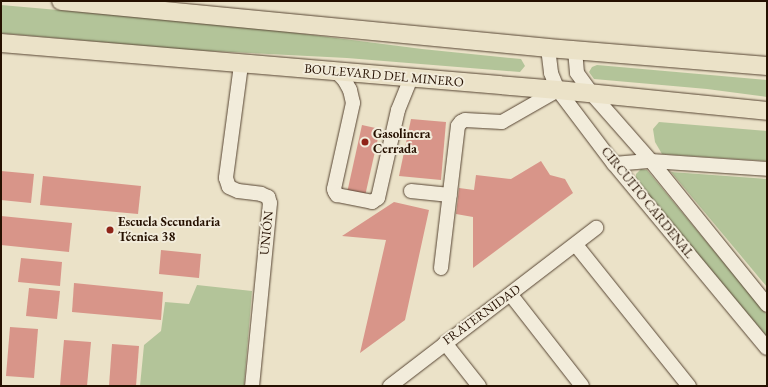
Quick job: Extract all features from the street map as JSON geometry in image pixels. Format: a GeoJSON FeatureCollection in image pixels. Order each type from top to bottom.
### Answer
{"type":"FeatureCollection","features":[{"type":"Feature","properties":{"kind":"main road"},"geometry":{"type":"LineString","coordinates":[[61,1],[548,48],[767,66]]}},
{"type":"Feature","properties":{"kind":"main road","name":"BOULEVARD DEL MINERO"},"geometry":{"type":"LineString","coordinates":[[1,43],[241,65],[558,90],[767,111]]}},
{"type":"Feature","properties":{"kind":"street","name":"CIRCUITO CARDENAL"},"geometry":{"type":"LineString","coordinates":[[548,48],[550,74],[558,90],[614,164],[767,348]]}},
{"type":"Feature","properties":{"kind":"street"},"geometry":{"type":"LineString","coordinates":[[575,50],[577,73],[592,94],[651,161],[767,305]]}},
{"type":"Feature","properties":{"kind":"street","name":"UNIÓN"},"geometry":{"type":"LineString","coordinates":[[241,65],[226,178],[229,188],[238,191],[262,194],[268,197],[270,203],[255,384]]}},
{"type":"Feature","properties":{"kind":"street"},"geometry":{"type":"LineString","coordinates":[[337,72],[350,90],[353,103],[334,192],[337,195],[372,202],[378,198],[401,98],[411,78]]}},
{"type":"Feature","properties":{"kind":"street"},"geometry":{"type":"LineString","coordinates":[[441,268],[458,126],[465,120],[502,122],[558,90]]}},
{"type":"Feature","properties":{"kind":"street"},"geometry":{"type":"LineString","coordinates":[[614,164],[651,161],[767,169]]}},
{"type":"Feature","properties":{"kind":"street"},"geometry":{"type":"LineString","coordinates":[[411,191],[450,195]]}},
{"type":"Feature","properties":{"kind":"street","name":"FRATERNIDAD"},"geometry":{"type":"LineString","coordinates":[[390,386],[445,343],[511,295],[596,228]]}},
{"type":"Feature","properties":{"kind":"street"},"geometry":{"type":"LineString","coordinates":[[576,245],[689,386]]}},
{"type":"Feature","properties":{"kind":"street"},"geometry":{"type":"LineString","coordinates":[[511,295],[582,386]]}},
{"type":"Feature","properties":{"kind":"street"},"geometry":{"type":"LineString","coordinates":[[445,343],[479,386]]}},
{"type":"Feature","properties":{"kind":"green space"},"geometry":{"type":"Polygon","coordinates":[[[1,5],[251,27],[422,49],[521,59],[525,66],[520,72],[347,58],[191,50],[1,33],[1,5]]]}},
{"type":"Feature","properties":{"kind":"green space"},"geometry":{"type":"Polygon","coordinates":[[[597,65],[767,80],[767,97],[707,89],[594,79],[589,72],[592,67],[597,65]]]}},
{"type":"Feature","properties":{"kind":"green space"},"geometry":{"type":"Polygon","coordinates":[[[659,122],[767,131],[767,161],[662,154],[655,142],[653,129],[659,122]]]}},
{"type":"Feature","properties":{"kind":"green space"},"geometry":{"type":"Polygon","coordinates":[[[641,169],[647,170],[767,315],[767,337],[636,180],[636,174],[641,169]]]}},
{"type":"Feature","properties":{"kind":"green space"},"geometry":{"type":"Polygon","coordinates":[[[671,172],[767,179],[767,287],[671,172]]]}},
{"type":"Feature","properties":{"kind":"green space"},"geometry":{"type":"Polygon","coordinates":[[[197,285],[252,291],[244,386],[140,386],[144,345],[161,331],[165,302],[189,304],[197,285]]]}},
{"type":"Feature","properties":{"kind":"building"},"geometry":{"type":"Polygon","coordinates":[[[411,119],[446,122],[441,180],[399,176],[411,119]]]}},
{"type":"Feature","properties":{"kind":"building"},"geometry":{"type":"Polygon","coordinates":[[[362,125],[380,129],[363,205],[345,202],[362,125]]]}},
{"type":"Feature","properties":{"kind":"building"},"geometry":{"type":"Polygon","coordinates":[[[541,161],[550,175],[565,179],[573,193],[473,268],[473,217],[456,214],[459,188],[474,190],[476,175],[511,179],[541,161]]]}},
{"type":"Feature","properties":{"kind":"building"},"geometry":{"type":"Polygon","coordinates":[[[1,171],[34,174],[31,203],[1,200],[1,171]]]}},
{"type":"Feature","properties":{"kind":"building"},"geometry":{"type":"Polygon","coordinates":[[[43,176],[141,186],[138,214],[40,205],[43,176]]]}},
{"type":"Feature","properties":{"kind":"building"},"geometry":{"type":"Polygon","coordinates":[[[394,202],[429,210],[405,320],[360,353],[386,240],[342,236],[394,202]]]}},
{"type":"Feature","properties":{"kind":"building"},"geometry":{"type":"Polygon","coordinates":[[[1,216],[72,223],[69,252],[1,245],[1,216]]]}},
{"type":"Feature","properties":{"kind":"building"},"geometry":{"type":"Polygon","coordinates":[[[161,250],[201,254],[199,278],[159,274],[161,250]]]}},
{"type":"Feature","properties":{"kind":"building"},"geometry":{"type":"Polygon","coordinates":[[[21,258],[62,262],[60,286],[18,282],[21,258]]]}},
{"type":"Feature","properties":{"kind":"building"},"geometry":{"type":"Polygon","coordinates":[[[74,283],[163,292],[161,320],[72,312],[74,283]]]}},
{"type":"Feature","properties":{"kind":"building"},"geometry":{"type":"Polygon","coordinates":[[[29,288],[60,291],[57,319],[26,316],[29,288]]]}},
{"type":"Feature","properties":{"kind":"building"},"geometry":{"type":"Polygon","coordinates":[[[10,327],[38,329],[34,378],[6,376],[10,327]]]}},
{"type":"Feature","properties":{"kind":"building"},"geometry":{"type":"Polygon","coordinates":[[[64,340],[91,342],[87,386],[60,386],[64,340]]]}},
{"type":"Feature","properties":{"kind":"building"},"geometry":{"type":"Polygon","coordinates":[[[112,344],[139,346],[136,386],[109,386],[112,344]]]}},
{"type":"Feature","properties":{"kind":"place","name":"Gasolinera Cerrada"},"geometry":{"type":"Point","coordinates":[365,142]}},
{"type":"Feature","properties":{"kind":"place","name":"Escuela Secundaria Técnica 38"},"geometry":{"type":"Point","coordinates":[110,230]}}]}
